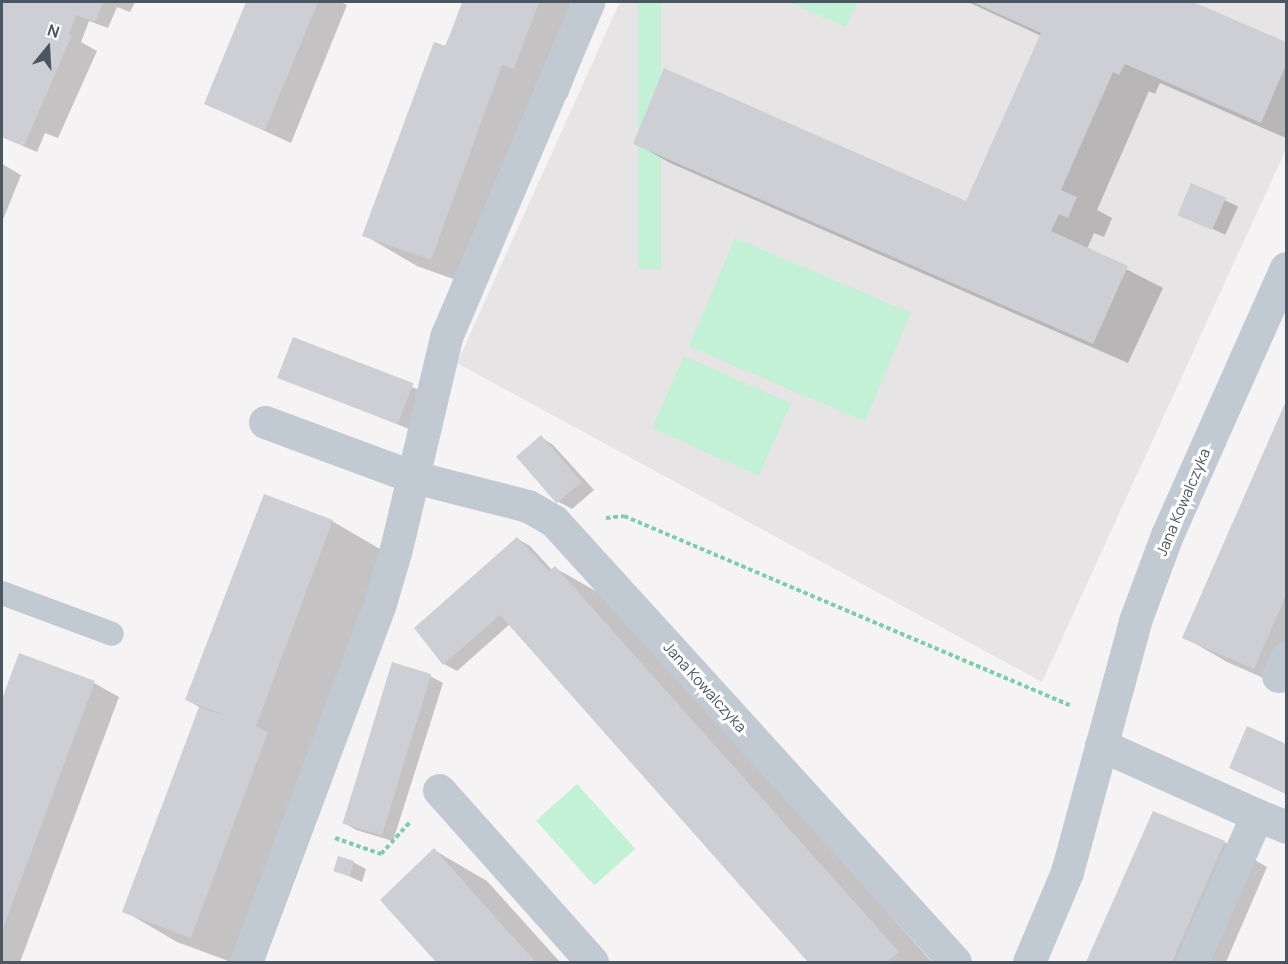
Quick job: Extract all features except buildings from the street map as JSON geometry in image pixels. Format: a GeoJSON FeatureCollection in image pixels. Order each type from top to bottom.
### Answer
{"type":"FeatureCollection","features":[{"type":"Feature","properties":{"kind":"street"},"geometry":{"type":"LineString","coordinates":[[246,963],[380,603],[414,477],[446,336],[588,2]]}},
{"type":"Feature","properties":{"kind":"street","name":"Jana Kowalczyka"},"geometry":{"type":"LineString","coordinates":[[1029,963],[1067,872],[1135,621],[1167,535],[1287,268]]}},
{"type":"Feature","properties":{"kind":"street","name":"Jana Kowalczyka"},"geometry":{"type":"LineString","coordinates":[[265,422],[414,477],[528,506],[554,522],[955,963]]}},
{"type":"Feature","properties":{"kind":"street"},"geometry":{"type":"LineString","coordinates":[[1104,733],[1272,821],[1192,963]]}},
{"type":"Feature","properties":{"kind":"street"},"geometry":{"type":"LineString","coordinates":[[439,790],[592,963]]}},
{"type":"Feature","properties":{"kind":"lane"},"geometry":{"type":"LineString","coordinates":[[2,593],[112,634]]}},
{"type":"Feature","properties":{"kind":"path"},"geometry":{"type":"LineString","coordinates":[[554,522],[624,516],[1104,733]]}},
{"type":"Feature","properties":{"kind":"path"},"geometry":{"type":"LineString","coordinates":[[297,825],[381,854],[439,790]]}},
{"type":"Feature","properties":{"kind":"shaded area"},"geometry":{"type":"Polygon","coordinates":[[[620,2],[1286,2],[1286,149],[1042,682],[457,363],[620,2]]]}},
{"type":"Feature","properties":{"kind":"green space"},"geometry":{"type":"Polygon","coordinates":[[[638,2],[661,2],[661,269],[638,269],[638,2]]]}},
{"type":"Feature","properties":{"kind":"green space"},"geometry":{"type":"Polygon","coordinates":[[[789,2],[858,2],[846,27],[789,2]]]}},
{"type":"Feature","properties":{"kind":"green space"},"geometry":{"type":"Polygon","coordinates":[[[735,238],[911,313],[865,421],[689,347],[735,238]]]}},
{"type":"Feature","properties":{"kind":"green space"},"geometry":{"type":"Polygon","coordinates":[[[684,356],[791,404],[759,476],[652,428],[684,356]]]}},
{"type":"Feature","properties":{"kind":"green space"},"geometry":{"type":"Polygon","coordinates":[[[577,784],[635,849],[594,885],[536,821],[577,784]]]}}]}
